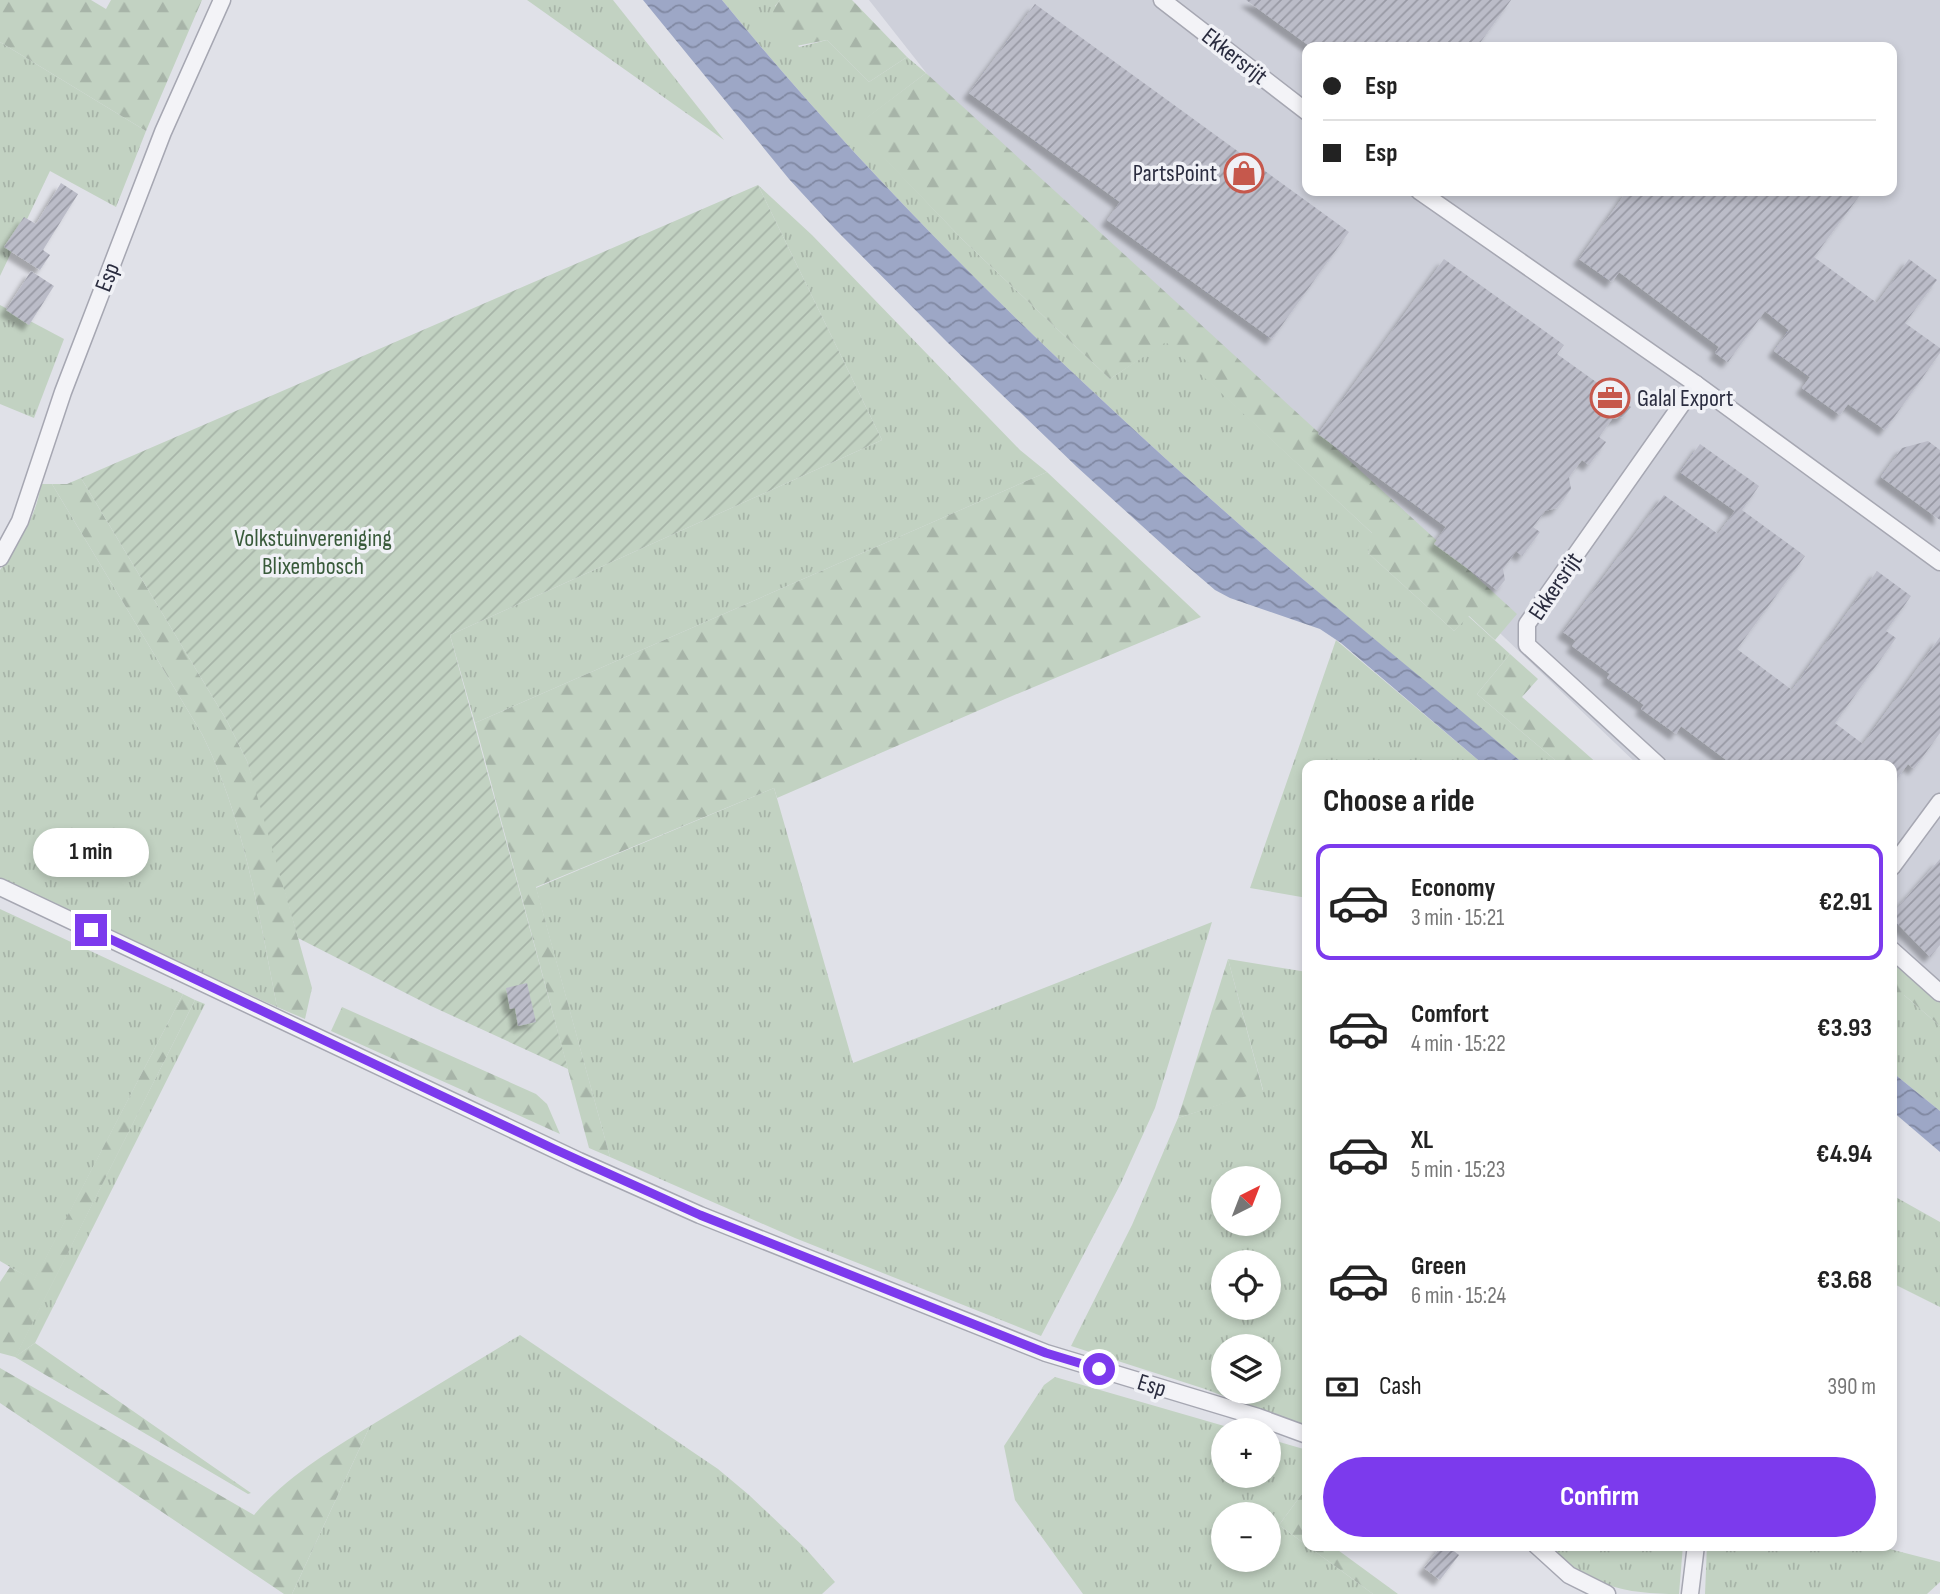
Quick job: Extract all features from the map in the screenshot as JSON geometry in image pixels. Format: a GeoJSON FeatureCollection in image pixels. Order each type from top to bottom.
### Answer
{"type":"FeatureCollection","features":[{"type":"Feature","properties":{"kind":"street","name":"Esp"},"geometry":{"type":"LineString","coordinates":[[0,558],[20,521],[63,391],[163,132],[222,0]]}},
{"type":"Feature","properties":{"kind":"street","name":"Ekkersrijt"},"geometry":{"type":"LineString","coordinates":[[1162,0],[1302,107]]}},
{"type":"Feature","properties":{"kind":"street"},"geometry":{"type":"LineString","coordinates":[[1426,196],[1696,384],[1940,562]]}},
{"type":"Feature","properties":{"kind":"street","name":"Ekkersrijt"},"geometry":{"type":"LineString","coordinates":[[1653,760],[1527,645],[1527,624],[1696,384]]}},
{"type":"Feature","properties":{"kind":"street"},"geometry":{"type":"LineString","coordinates":[[1897,859],[1940,802]]}},
{"type":"Feature","properties":{"kind":"street","name":"Esp"},"geometry":{"type":"LineString","coordinates":[[0,887],[554,1149],[700,1215],[1046,1353],[1258,1417],[1302,1433]]}},
{"type":"Feature","properties":{"kind":"street"},"geometry":{"type":"LineString","coordinates":[[1897,954],[1940,993]]}},
{"type":"Feature","properties":{"kind":"street"},"geometry":{"type":"LineString","coordinates":[[1543,1551],[1569,1575],[1608,1594]]}},
{"type":"Feature","properties":{"kind":"street"},"geometry":{"type":"LineString","coordinates":[[1690,1594],[1695,1551]]}},
{"type":"Feature","properties":{"kind":"shaded area"},"geometry":{"type":"Polygon","coordinates":[[[869,0],[1940,0],[1940,1020],[1897,986],[1897,760],[1633,760],[965,122],[869,0]]]}},
{"type":"Feature","properties":{"kind":"green space"},"geometry":{"type":"Polygon","coordinates":[[[0,0],[91,0],[106,9],[111,0],[202,0],[146,131],[0,42],[0,0]]]}},
{"type":"Feature","properties":{"kind":"green space"},"geometry":{"type":"Polygon","coordinates":[[[527,0],[613,0],[724,140],[527,0]]]}},
{"type":"Feature","properties":{"kind":"green space"},"geometry":{"type":"Polygon","coordinates":[[[722,0],[780,0],[775,6],[799,47],[827,40],[869,82],[907,57],[926,73],[855,127],[962,239],[1110,379],[1166,341],[1373,534],[1368,553],[1454,631],[1468,616],[1510,654],[1477,694],[1555,760],[1519,760],[1222,509],[1090,389],[962,265],[899,201],[779,68],[722,0]]]}},
{"type":"Feature","properties":{"kind":"green space"},"geometry":{"type":"Polygon","coordinates":[[[780,0],[852,0],[907,57],[869,82],[827,40],[791,47],[781,37],[772,19],[775,6],[780,0]]]}},
{"type":"Feature","properties":{"kind":"green space"},"geometry":{"type":"Polygon","coordinates":[[[0,42],[146,131],[116,207],[50,171],[0,276],[0,42]]]}},
{"type":"Feature","properties":{"kind":"green space"},"geometry":{"type":"Polygon","coordinates":[[[926,73],[1517,614],[1495,640],[1469,616],[1454,631],[1368,553],[1372,533],[1166,342],[1110,379],[962,239],[854,127],[926,73]]]}},
{"type":"Feature","properties":{"kind":"green space"},"geometry":{"type":"Polygon","coordinates":[[[758,185],[812,235],[1020,450],[1047,472],[475,723],[450,635],[882,440],[758,185]]]}},
{"type":"Feature","properties":{"kind":"green space","name":"Volkstuinvereniging Blixembosch"},"geometry":{"type":"Polygon","coordinates":[[[758,185],[882,440],[450,635],[568,1069],[431,1006],[298,938],[247,761],[227,721],[81,478],[758,185]]]}},
{"type":"Feature","properties":{"kind":"green space"},"geometry":{"type":"Polygon","coordinates":[[[0,305],[64,339],[34,418],[0,404],[0,305]]]}},
{"type":"Feature","properties":{"kind":"green space"},"geometry":{"type":"Polygon","coordinates":[[[1047,472],[1201,617],[777,798],[774,788],[536,887],[610,1157],[589,1148],[475,723],[1047,472]]]}},
{"type":"Feature","properties":{"kind":"green space"},"geometry":{"type":"Polygon","coordinates":[[[81,478],[227,721],[247,761],[312,988],[305,1019],[277,1007],[239,833],[217,766],[202,734],[52,484],[67,484],[81,478]]]}},
{"type":"Feature","properties":{"kind":"green space"},"geometry":{"type":"Polygon","coordinates":[[[41,484],[52,484],[202,734],[217,766],[248,868],[277,1007],[0,880],[0,570],[31,518],[41,484]]]}},
{"type":"Feature","properties":{"kind":"green space"},"geometry":{"type":"Polygon","coordinates":[[[1336,640],[1478,760],[1302,760],[1302,897],[1250,888],[1336,640]]]}},
{"type":"Feature","properties":{"kind":"green space"},"geometry":{"type":"Polygon","coordinates":[[[1510,654],[1538,679],[1522,697],[1593,760],[1555,760],[1477,694],[1510,654]]]}},
{"type":"Feature","properties":{"kind":"green space"},"geometry":{"type":"Polygon","coordinates":[[[774,788],[853,1063],[1212,922],[1155,1108],[1120,1185],[1041,1336],[795,1238],[610,1157],[536,888],[774,788]]]}},
{"type":"Feature","properties":{"kind":"green space"},"geometry":{"type":"Polygon","coordinates":[[[0,909],[183,994],[34,1281],[0,1261],[0,909]]]}},
{"type":"Feature","properties":{"kind":"green space"},"geometry":{"type":"Polygon","coordinates":[[[1228,959],[1302,971],[1302,1425],[1245,1404],[1281,1404],[1281,1334],[1211,1334],[1211,1391],[1071,1346],[1132,1225],[1178,1118],[1263,1090],[1228,959]]]}},
{"type":"Feature","properties":{"kind":"green space"},"geometry":{"type":"Polygon","coordinates":[[[1228,959],[1263,1091],[1178,1118],[1228,959]]]}},
{"type":"Feature","properties":{"kind":"green space"},"geometry":{"type":"Polygon","coordinates":[[[1897,963],[1940,1001],[1940,1026],[1904,995],[1897,996],[1897,963]]]}},
{"type":"Feature","properties":{"kind":"green space"},"geometry":{"type":"Polygon","coordinates":[[[183,994],[195,1000],[16,1356],[35,1343],[251,1493],[248,1494],[15,1357],[0,1353],[0,1282],[10,1267],[34,1280],[183,994]]]}},
{"type":"Feature","properties":{"kind":"green space"},"geometry":{"type":"Polygon","coordinates":[[[1897,995],[1904,995],[1940,1026],[1940,1111],[1897,1076],[1897,995]]]}},
{"type":"Feature","properties":{"kind":"green space"},"geometry":{"type":"Polygon","coordinates":[[[195,1000],[205,1004],[35,1343],[15,1357],[195,1000]]]}},
{"type":"Feature","properties":{"kind":"green space"},"geometry":{"type":"Polygon","coordinates":[[[342,1007],[536,1094],[547,1104],[560,1134],[331,1031],[342,1007]]]}},
{"type":"Feature","properties":{"kind":"green space"},"geometry":{"type":"Polygon","coordinates":[[[1897,1198],[1940,1222],[1940,1307],[1897,1286],[1897,1198]]]}},
{"type":"Feature","properties":{"kind":"green space"},"geometry":{"type":"Polygon","coordinates":[[[520,1335],[718,1469],[806,1549],[835,1582],[822,1594],[292,1594],[370,1426],[520,1335]]]}},
{"type":"Feature","properties":{"kind":"green space"},"geometry":{"type":"Polygon","coordinates":[[[0,1368],[254,1515],[294,1477],[370,1426],[292,1594],[284,1594],[0,1403],[0,1368]]]}},
{"type":"Feature","properties":{"kind":"green space"},"geometry":{"type":"Polygon","coordinates":[[[1055,1377],[1211,1422],[1211,1488],[1281,1488],[1281,1442],[1302,1449],[1302,1494],[1281,1522],[1281,1502],[1211,1502],[1211,1572],[1281,1572],[1281,1526],[1302,1542],[1302,1551],[1314,1551],[1373,1594],[1083,1594],[1015,1500],[1004,1446],[1044,1385],[1055,1377]]]}},
{"type":"Feature","properties":{"kind":"green space"},"geometry":{"type":"Polygon","coordinates":[[[1302,1494],[1302,1542],[1281,1526],[1281,1522],[1302,1494]]]}},
{"type":"Feature","properties":{"kind":"green space"},"geometry":{"type":"Polygon","coordinates":[[[1314,1551],[1339,1551],[1398,1594],[1373,1594],[1314,1551]]]}},
{"type":"Feature","properties":{"kind":"green space"},"geometry":{"type":"Polygon","coordinates":[[[1554,1551],[1683,1551],[1679,1594],[1641,1592],[1608,1585],[1592,1579],[1554,1551]]]}},
{"type":"Feature","properties":{"kind":"green space"},"geometry":{"type":"Polygon","coordinates":[[[1707,1551],[1897,1551],[1940,1562],[1940,1582],[1927,1594],[1705,1594],[1707,1551]]]}},
{"type":"Feature","properties":{"kind":"water"},"geometry":{"type":"Polygon","coordinates":[[[643,0],[722,0],[779,68],[899,201],[1090,389],[1259,542],[1519,760],[1478,760],[1341,643],[1320,629],[1230,598],[1215,590],[1077,467],[947,342],[789,179],[643,0]]]}},
{"type":"Feature","properties":{"kind":"water"},"geometry":{"type":"Polygon","coordinates":[[[1897,1076],[1940,1111],[1940,1152],[1897,1115],[1897,1076]]]}},
{"type":"Feature","properties":{"kind":"building"},"geometry":{"type":"Polygon","coordinates":[[[1246,0],[1511,0],[1481,42],[1304,42],[1246,0]]]}},
{"type":"Feature","properties":{"kind":"building"},"geometry":{"type":"Polygon","coordinates":[[[1035,4],[1349,232],[1272,339],[1107,220],[1120,202],[969,93],[1035,4]]]}},
{"type":"Feature","properties":{"kind":"building"},"geometry":{"type":"Polygon","coordinates":[[[61,183],[78,194],[43,250],[50,255],[40,270],[4,247],[24,217],[36,224],[61,183]]]}},
{"type":"Feature","properties":{"kind":"building"},"geometry":{"type":"Polygon","coordinates":[[[1623,196],[1859,196],[1814,257],[1877,303],[1909,259],[1937,280],[1905,323],[1940,348],[1940,353],[1885,430],[1848,404],[1840,415],[1802,388],[1810,377],[1774,351],[1789,330],[1765,311],[1728,362],[1715,353],[1719,347],[1619,272],[1612,282],[1579,259],[1623,196]]]}},
{"type":"Feature","properties":{"kind":"building"},"geometry":{"type":"Polygon","coordinates":[[[1444,259],[1564,345],[1557,354],[1631,407],[1623,417],[1612,419],[1599,437],[1606,442],[1589,465],[1582,460],[1569,477],[1571,489],[1557,508],[1545,511],[1533,527],[1540,532],[1522,556],[1516,551],[1503,569],[1505,580],[1497,590],[1434,544],[1446,527],[1318,434],[1444,259]]]}},
{"type":"Feature","properties":{"kind":"building"},"geometry":{"type":"Polygon","coordinates":[[[31,271],[54,286],[29,325],[6,310],[31,271]]]}},
{"type":"Feature","properties":{"kind":"building"},"geometry":{"type":"Polygon","coordinates":[[[1928,441],[1940,450],[1940,520],[1881,477],[1902,448],[1928,441]]]}},
{"type":"Feature","properties":{"kind":"building"},"geometry":{"type":"Polygon","coordinates":[[[1700,444],[1759,486],[1742,510],[1805,556],[1737,649],[1792,690],[1877,571],[1911,596],[1886,631],[1896,638],[1835,723],[1863,744],[1940,637],[1940,733],[1914,769],[1908,764],[1897,778],[1897,760],[1726,760],[1681,726],[1676,734],[1641,709],[1644,705],[1607,678],[1610,674],[1572,646],[1576,641],[1563,632],[1664,495],[1718,534],[1735,511],[1680,472],[1700,444]]]}},
{"type":"Feature","properties":{"kind":"building"},"geometry":{"type":"Polygon","coordinates":[[[1940,859],[1940,945],[1930,957],[1897,923],[1897,908],[1940,859]]]}},
{"type":"Feature","properties":{"kind":"building"},"geometry":{"type":"Polygon","coordinates":[[[527,983],[536,1022],[518,1026],[515,1008],[510,1009],[506,988],[527,983]]]}},
{"type":"Feature","properties":{"kind":"building"},"geometry":{"type":"Polygon","coordinates":[[[1437,1551],[1454,1551],[1459,1555],[1440,1580],[1424,1568],[1437,1551]]]}},
{"type":"Feature","properties":{"kind":"place","name":"PartsPoint"},"geometry":{"type":"Point","coordinates":[1244,173]}},
{"type":"Feature","properties":{"kind":"place","name":"Galal Export"},"geometry":{"type":"Point","coordinates":[1610,398]}},
{"type":"Feature","properties":{"kind":"route"},"geometry":{"type":"LineString","coordinates":[[91,930],[554,1149],[700,1215],[1046,1353],[1099,1369]]}}]}
